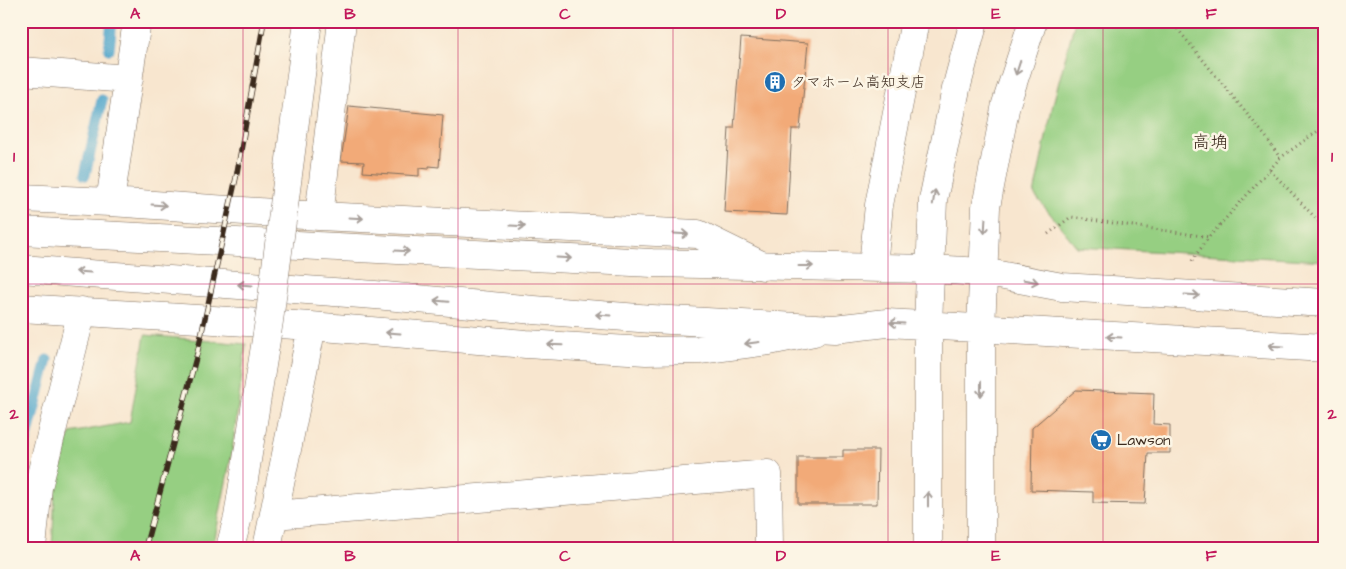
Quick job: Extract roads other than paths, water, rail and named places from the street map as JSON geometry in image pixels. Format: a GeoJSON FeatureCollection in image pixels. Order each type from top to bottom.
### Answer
{"type":"FeatureCollection","features":[{"type":"Feature","properties":{"kind":"street"},"geometry":{"type":"LineString","coordinates":[[110,202],[137,21]]}},
{"type":"Feature","properties":{"kind":"street"},"geometry":{"type":"LineString","coordinates":[[230,548],[238,517],[269,321],[308,21]]}},
{"type":"Feature","properties":{"kind":"street"},"geometry":{"type":"LineString","coordinates":[[320,216],[342,21]]}},
{"type":"Feature","properties":{"kind":"street"},"geometry":{"type":"LineString","coordinates":[[873,266],[879,204],[914,21]]}},
{"type":"Feature","properties":{"kind":"street"},"geometry":{"type":"LineString","coordinates":[[928,548],[928,325],[933,200],[956,89],[974,21]]}},
{"type":"Feature","properties":{"kind":"street"},"geometry":{"type":"LineString","coordinates":[[981,548],[981,328],[986,207],[1006,104],[1033,21]]}},
{"type":"Feature","properties":{"kind":"street"},"geometry":{"type":"LineString","coordinates":[[21,71],[129,79]]}},
{"type":"Feature","properties":{"kind":"street"},"geometry":{"type":"LineString","coordinates":[[21,198],[320,216],[698,234],[763,266]]}},
{"type":"Feature","properties":{"kind":"street"},"geometry":{"type":"LineString","coordinates":[[21,231],[652,263],[873,266],[930,269],[983,272],[1062,287],[1325,303]]}},
{"type":"Feature","properties":{"kind":"street"},"geometry":{"type":"LineString","coordinates":[[21,269],[375,295],[544,311],[834,328]]}},
{"type":"Feature","properties":{"kind":"street"},"geometry":{"type":"LineString","coordinates":[[21,308],[311,326],[526,344],[646,350],[708,349],[769,341],[834,328],[887,323],[1325,348]]}},
{"type":"Feature","properties":{"kind":"street"},"geometry":{"type":"LineString","coordinates":[[32,548],[38,487],[82,311]]}},
{"type":"Feature","properties":{"kind":"street"},"geometry":{"type":"LineString","coordinates":[[267,548],[311,326]]}},
{"type":"Feature","properties":{"kind":"street"},"geometry":{"type":"LineString","coordinates":[[274,516],[768,474],[769,548]]}},
{"type":"Feature","properties":{"kind":"waterway"},"geometry":{"type":"LineString","coordinates":[[109,49],[112,21]]}},
{"type":"Feature","properties":{"kind":"waterway"},"geometry":{"type":"LineString","coordinates":[[85,175],[102,100]]}},
{"type":"Feature","properties":{"kind":"waterway"},"geometry":{"type":"LineString","coordinates":[[21,461],[47,360]]}},
{"type":"Feature","properties":{"kind":"railway"},"geometry":{"type":"LineString","coordinates":[[145,548],[197,354],[236,178],[264,21]]}},
{"type":"Feature","properties":{"kind":"place","name":"タマホーム高知支店"},"geometry":{"type":"Point","coordinates":[775,82]}},
{"type":"Feature","properties":{"kind":"place","name":"Lawson"},"geometry":{"type":"Point","coordinates":[1101,440]}},
{"type":"Feature","properties":{"kind":"district","name":"高埆"},"geometry":{"type":"Point","coordinates":[1210,142]}}]}
